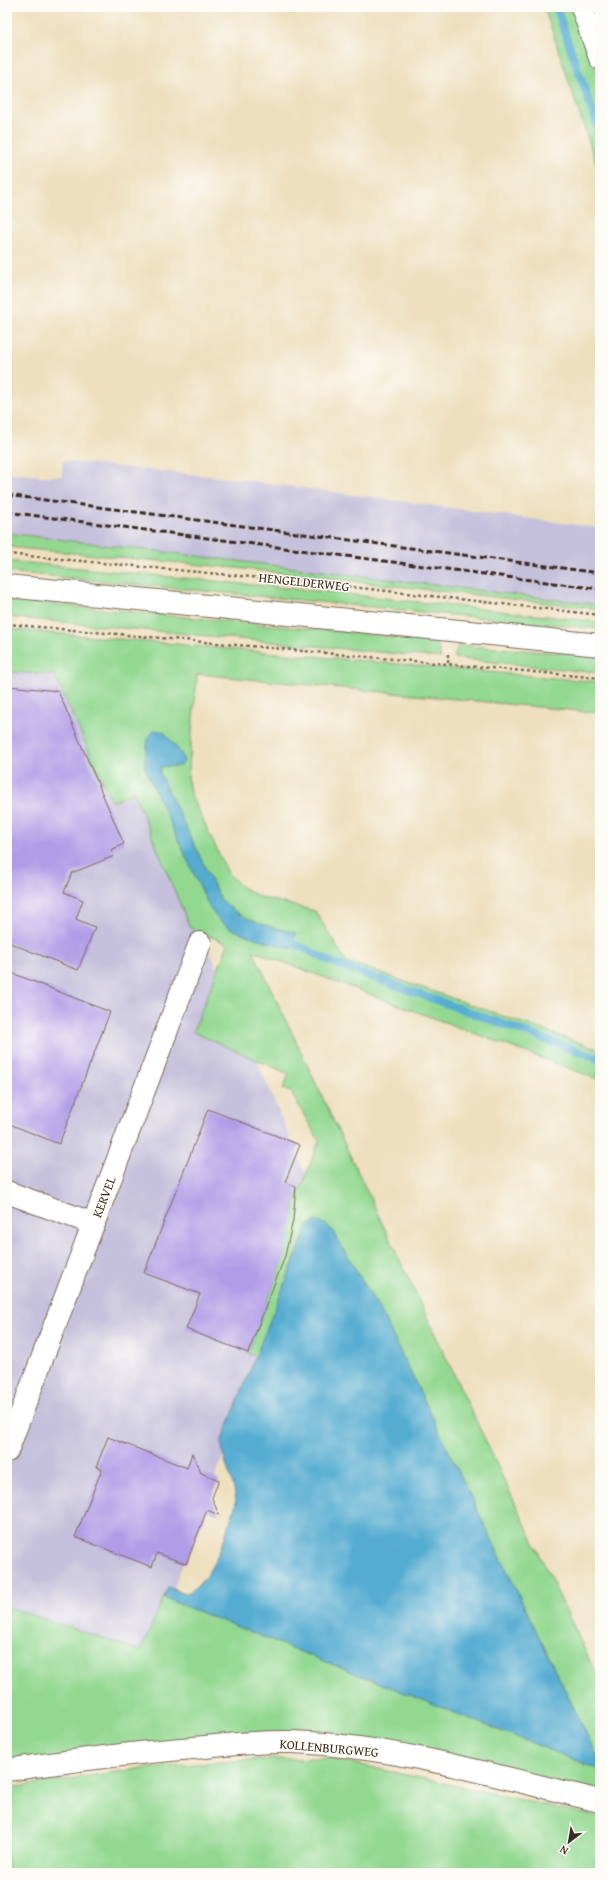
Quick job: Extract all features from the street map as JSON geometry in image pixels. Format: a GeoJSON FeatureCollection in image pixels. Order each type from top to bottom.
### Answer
{"type":"FeatureCollection","features":[{"type":"Feature","properties":{"kind":"street"},"geometry":{"type":"LineString","coordinates":[[582,7],[600,58]]}},
{"type":"Feature","properties":{"kind":"street"},"geometry":{"type":"LineString","coordinates":[[7,586],[600,645]]}},
{"type":"Feature","properties":{"kind":"street","name":"KERVEL"},"geometry":{"type":"LineString","coordinates":[[7,1451],[200,943]]}},
{"type":"Feature","properties":{"kind":"street"},"geometry":{"type":"LineString","coordinates":[[7,1192],[94,1224]]}},
{"type":"Feature","properties":{"kind":"street","name":"KOLLENBURGWEG"},"geometry":{"type":"LineString","coordinates":[[7,1770],[138,1752],[234,1744],[292,1742],[351,1747],[419,1758],[600,1801]]}},
{"type":"Feature","properties":{"kind":"path","name":"HENGELDERWEG"},"geometry":{"type":"LineString","coordinates":[[7,554],[332,585],[600,615]]}},
{"type":"Feature","properties":{"kind":"path"},"geometry":{"type":"LineString","coordinates":[[7,624],[600,678]]}},
{"type":"Feature","properties":{"kind":"shaded area"},"geometry":{"type":"Polygon","coordinates":[[[63,461],[236,479],[600,528],[600,605],[7,533],[7,472],[40,476],[62,476],[63,461]]]}},
{"type":"Feature","properties":{"kind":"shaded area"},"geometry":{"type":"Polygon","coordinates":[[[7,652],[94,681],[318,1203],[122,1726],[7,1755],[7,652]]]}},
{"type":"Feature","properties":{"kind":"green space"},"geometry":{"type":"Polygon","coordinates":[[[544,7],[574,7],[600,79],[600,175],[544,7]]]}},
{"type":"Feature","properties":{"kind":"green space"},"geometry":{"type":"Polygon","coordinates":[[[7,533],[600,605],[600,609],[236,568],[7,547],[7,533]]]}},
{"type":"Feature","properties":{"kind":"green space"},"geometry":{"type":"Polygon","coordinates":[[[7,561],[328,592],[600,622],[600,629],[7,572],[7,561]]]}},
{"type":"Feature","properties":{"kind":"green space"},"geometry":{"type":"Polygon","coordinates":[[[7,600],[436,641],[441,658],[7,617],[7,600]]]}},
{"type":"Feature","properties":{"kind":"green space"},"geometry":{"type":"Polygon","coordinates":[[[7,629],[600,682],[600,713],[197,674],[188,780],[190,793],[228,873],[242,887],[260,897],[315,911],[346,961],[600,1050],[600,1080],[253,951],[600,1682],[600,1762],[381,1312],[332,1230],[325,1224],[308,1226],[256,1357],[248,1353],[285,1256],[295,1203],[319,1141],[291,1092],[283,1089],[289,1074],[193,1032],[228,944],[190,928],[134,793],[112,802],[54,674],[7,672],[7,629]]]}},
{"type":"Feature","properties":{"kind":"green space"},"geometry":{"type":"Polygon","coordinates":[[[458,645],[600,656],[600,673],[454,658],[458,645]]]}},
{"type":"Feature","properties":{"kind":"green space"},"geometry":{"type":"Polygon","coordinates":[[[234,1487],[298,1650],[600,1770],[600,1792],[356,1739],[7,1762],[7,1607],[141,1651],[168,1587],[185,1594],[195,1588],[204,1579],[211,1568],[218,1555],[236,1504],[234,1487]]]}},
{"type":"Feature","properties":{"kind":"green space"},"geometry":{"type":"Polygon","coordinates":[[[328,1758],[600,1817],[600,1859],[596,1873],[7,1873],[7,1788],[137,1769],[246,1760],[328,1758]]]}},
{"type":"Feature","properties":{"kind":"water"},"geometry":{"type":"Polygon","coordinates":[[[153,730],[164,732],[180,752],[184,761],[181,765],[175,767],[163,766],[160,768],[160,774],[220,898],[236,912],[255,922],[296,933],[291,949],[253,938],[234,930],[219,920],[209,907],[144,766],[148,740],[153,730]]]}},
{"type":"Feature","properties":{"kind":"water"},"geometry":{"type":"Polygon","coordinates":[[[316,1221],[325,1224],[332,1230],[381,1312],[600,1762],[600,1770],[164,1598],[168,1587],[185,1594],[195,1588],[204,1579],[218,1555],[236,1504],[234,1488],[222,1448],[222,1440],[308,1226],[316,1221]]]}},
{"type":"Feature","properties":{"kind":"building"},"geometry":{"type":"Polygon","coordinates":[[[8,686],[58,691],[124,844],[111,850],[114,856],[72,873],[64,892],[83,900],[76,919],[95,927],[78,970],[7,942],[8,686]]]}},
{"type":"Feature","properties":{"kind":"building"},"geometry":{"type":"Polygon","coordinates":[[[7,971],[110,1012],[59,1144],[7,1123],[7,971]]]}},
{"type":"Feature","properties":{"kind":"building"},"geometry":{"type":"Polygon","coordinates":[[[208,1109],[300,1145],[285,1182],[296,1186],[293,1220],[285,1256],[248,1353],[186,1329],[200,1294],[144,1273],[208,1109]]]}},
{"type":"Feature","properties":{"kind":"building"},"geometry":{"type":"Polygon","coordinates":[[[108,1437],[187,1468],[192,1453],[201,1473],[219,1480],[212,1498],[219,1515],[207,1510],[186,1564],[157,1553],[152,1567],[75,1537],[102,1469],[96,1467],[108,1437]]]}},
{"type":"Feature","properties":{"kind":"waterway"},"geometry":{"type":"LineString","coordinates":[[556,7],[600,133]]}},
{"type":"Feature","properties":{"kind":"waterway"},"geometry":{"type":"LineString","coordinates":[[293,943],[333,963],[600,1059]]}},
{"type":"Feature","properties":{"kind":"railway"},"geometry":{"type":"LineString","coordinates":[[7,495],[600,573]]}},
{"type":"Feature","properties":{"kind":"railway"},"geometry":{"type":"LineString","coordinates":[[7,512],[600,589]]}}]}
